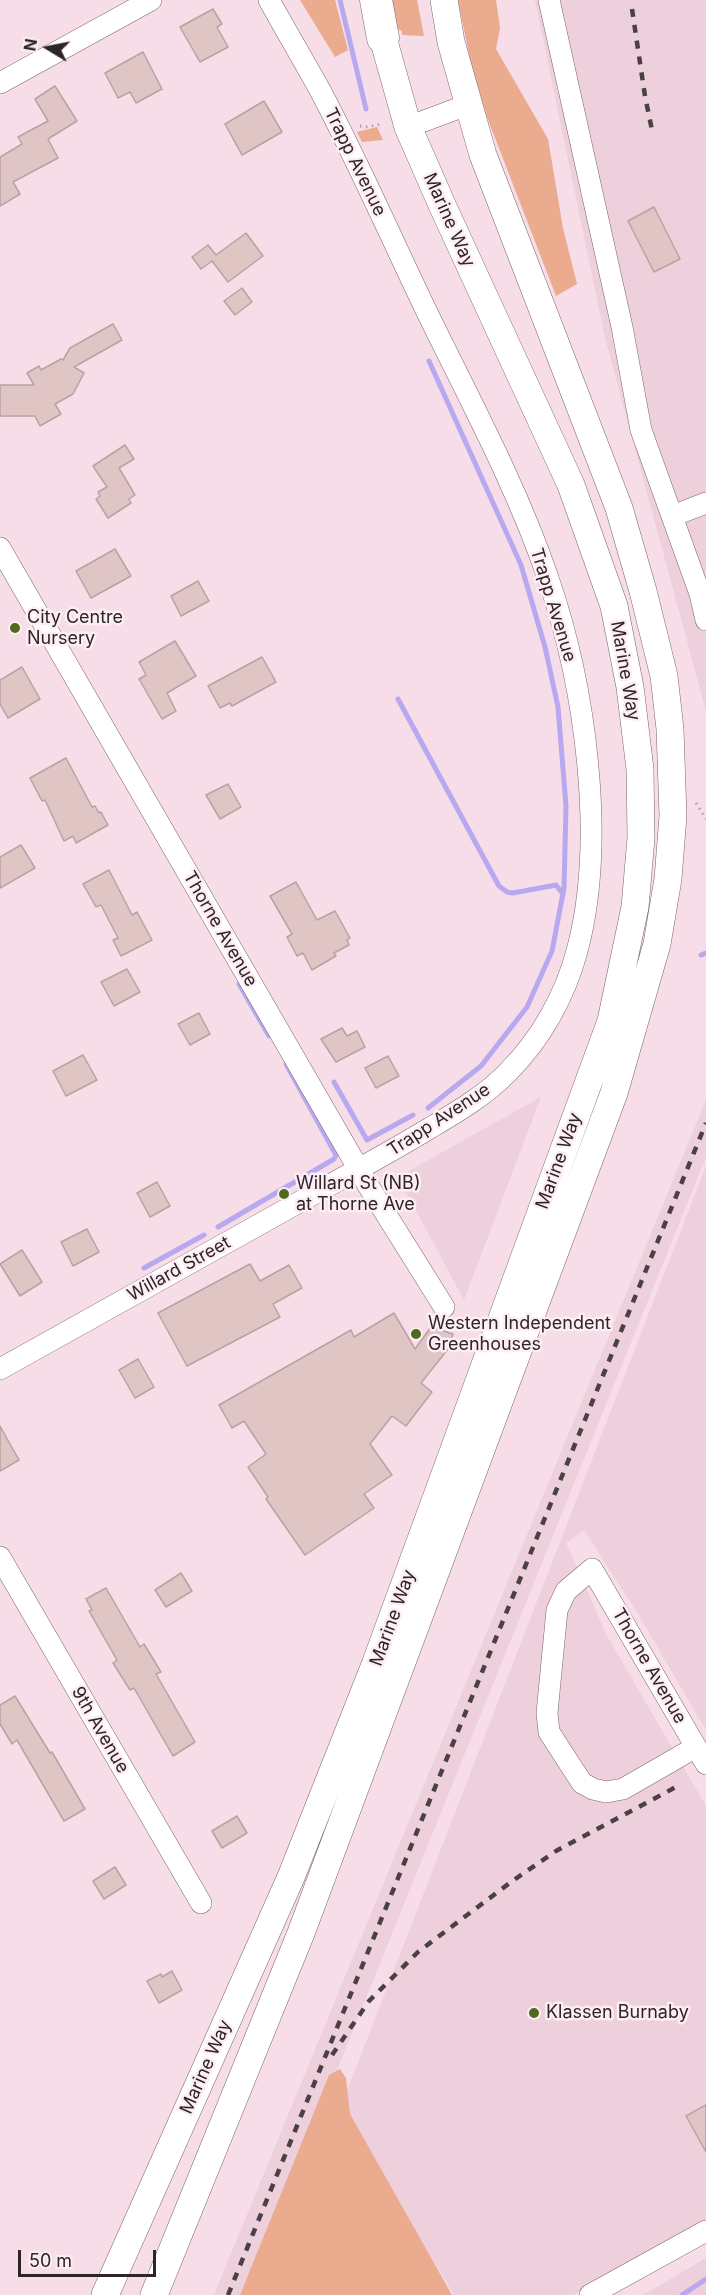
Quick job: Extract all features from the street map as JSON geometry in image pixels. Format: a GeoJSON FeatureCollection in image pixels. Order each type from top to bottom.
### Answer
{"type":"FeatureCollection","features":[{"type":"Feature","properties":{"kind":"highway"},"geometry":{"type":"LineString","coordinates":[[378,0],[383,38]]}},
{"type":"Feature","properties":{"kind":"main road","name":"Marine Way"},"geometry":{"type":"LineString","coordinates":[[154,2295],[301,1933],[614,1093],[657,944],[668,879],[673,816],[670,729],[664,676],[644,591],[619,508],[483,155],[451,42],[444,0]]}},
{"type":"Feature","properties":{"kind":"main road","name":"Marine Way"},"geometry":{"type":"LineString","coordinates":[[105,2295],[291,1877],[375,1665],[611,1021],[635,907],[641,838],[640,769],[630,687],[614,606],[571,485],[442,207],[408,127],[383,38]]}},
{"type":"Feature","properties":{"kind":"street"},"geometry":{"type":"LineString","coordinates":[[0,83],[151,0]]}},
{"type":"Feature","properties":{"kind":"street","name":"Trapp Avenue"},"geometry":{"type":"LineString","coordinates":[[269,0],[322,94],[503,469],[528,528],[548,578],[569,652],[588,778],[589,879],[584,915],[577,952],[550,1017],[530,1047],[499,1081],[459,1111],[359,1169]]}},
{"type":"Feature","properties":{"kind":"street"},"geometry":{"type":"LineString","coordinates":[[549,0],[622,327],[641,430],[700,594],[706,620]]}},
{"type":"Feature","properties":{"kind":"street"},"geometry":{"type":"LineString","coordinates":[[408,127],[468,105]]}},
{"type":"Feature","properties":{"kind":"street"},"geometry":{"type":"LineString","coordinates":[[672,516],[706,503]]}},
{"type":"Feature","properties":{"kind":"street","name":"Thorne Avenue"},"geometry":{"type":"LineString","coordinates":[[0,548],[359,1169],[444,1307]]}},
{"type":"Feature","properties":{"kind":"street","name":"Willard Street"},"geometry":{"type":"LineString","coordinates":[[0,1369],[359,1169]]}},
{"type":"Feature","properties":{"kind":"street","name":"9th Avenue"},"geometry":{"type":"LineString","coordinates":[[0,1557],[201,1903]]}},
{"type":"Feature","properties":{"kind":"street","name":"Thorne Avenue"},"geometry":{"type":"LineString","coordinates":[[592,1569],[701,1756],[623,1789],[606,1792],[593,1790],[582,1784],[549,1732],[547,1713],[556,1610],[566,1591],[592,1569]]}},
{"type":"Feature","properties":{"kind":"street"},"geometry":{"type":"LineString","coordinates":[[590,2295],[706,2231]]}},
{"type":"Feature","properties":{"kind":"path"},"geometry":{"type":"LineString","coordinates":[[359,125],[365,127],[383,124],[408,127]]}},
{"type":"Feature","properties":{"kind":"shaded area"},"geometry":{"type":"Polygon","coordinates":[[[300,0],[335,0],[348,50],[335,57],[300,0]]]}},
{"type":"Feature","properties":{"kind":"shaded area"},"geometry":{"type":"Polygon","coordinates":[[[392,0],[417,0],[424,36],[402,35],[402,31],[397,29],[392,0]]]}},
{"type":"Feature","properties":{"kind":"shaded area"},"geometry":{"type":"Polygon","coordinates":[[[458,0],[496,0],[500,28],[496,49],[548,139],[563,228],[577,284],[556,296],[487,117],[471,64],[458,0]]]}},
{"type":"Feature","properties":{"kind":"shaded area"},"geometry":{"type":"Polygon","coordinates":[[[535,0],[706,0],[706,711],[605,338],[535,0]]]}},
{"type":"Feature","properties":{"kind":"shaded area"},"geometry":{"type":"Polygon","coordinates":[[[377,127],[383,140],[362,142],[357,132],[377,127]]]}},
{"type":"Feature","properties":{"kind":"shaded area"},"geometry":{"type":"Polygon","coordinates":[[[541,1097],[464,1300],[398,1177],[541,1097]]]}},
{"type":"Feature","properties":{"kind":"shaded area"},"geometry":{"type":"Polygon","coordinates":[[[706,1100],[706,1157],[246,2295],[214,2295],[706,1100]]]}},
{"type":"Feature","properties":{"kind":"shaded area"},"geometry":{"type":"Polygon","coordinates":[[[706,1166],[706,1730],[640,1617],[584,1530],[566,1543],[607,1636],[706,1806],[706,2221],[573,2295],[454,2295],[340,2109],[706,1166]]]}},
{"type":"Feature","properties":{"kind":"shaded area"},"geometry":{"type":"Polygon","coordinates":[[[340,2069],[346,2078],[350,2114],[452,2295],[240,2295],[329,2075],[340,2069]]]}},
{"type":"Feature","properties":{"kind":"shaded area"},"geometry":{"type":"Polygon","coordinates":[[[706,2258],[706,2295],[643,2295],[706,2258]]]}},
{"type":"Feature","properties":{"kind":"building"},"geometry":{"type":"Polygon","coordinates":[[[213,9],[222,24],[217,27],[228,47],[200,62],[180,27],[213,9]]]}},
{"type":"Feature","properties":{"kind":"building"},"geometry":{"type":"Polygon","coordinates":[[[143,52],[162,89],[136,103],[130,92],[118,98],[105,73],[143,52]]]}},
{"type":"Feature","properties":{"kind":"building"},"geometry":{"type":"Polygon","coordinates":[[[55,86],[77,121],[48,139],[58,158],[13,182],[20,194],[0,206],[0,157],[22,144],[18,137],[48,121],[35,99],[55,86]]]}},
{"type":"Feature","properties":{"kind":"building"},"geometry":{"type":"Polygon","coordinates":[[[264,101],[282,132],[242,155],[225,124],[264,101]]]}},
{"type":"Feature","properties":{"kind":"building"},"geometry":{"type":"Polygon","coordinates":[[[654,207],[680,259],[654,272],[628,221],[654,207]]]}},
{"type":"Feature","properties":{"kind":"building"},"geometry":{"type":"Polygon","coordinates":[[[246,233],[263,256],[228,282],[212,261],[201,269],[192,257],[208,245],[216,255],[246,233]]]}},
{"type":"Feature","properties":{"kind":"building"},"geometry":{"type":"Polygon","coordinates":[[[242,288],[252,302],[235,315],[224,301],[242,288]]]}},
{"type":"Feature","properties":{"kind":"building"},"geometry":{"type":"Polygon","coordinates":[[[113,324],[122,340],[74,367],[84,373],[73,394],[55,404],[61,414],[40,426],[35,416],[0,416],[0,385],[34,385],[27,373],[39,366],[41,370],[63,360],[70,348],[113,324]]]}},
{"type":"Feature","properties":{"kind":"building"},"geometry":{"type":"Polygon","coordinates":[[[125,445],[134,459],[119,468],[135,495],[129,499],[131,503],[108,518],[96,499],[100,496],[98,492],[107,487],[93,466],[125,445]]]}},
{"type":"Feature","properties":{"kind":"building"},"geometry":{"type":"Polygon","coordinates":[[[115,549],[131,576],[91,598],[76,571],[115,549]]]}},
{"type":"Feature","properties":{"kind":"building"},"geometry":{"type":"Polygon","coordinates":[[[198,581],[209,601],[181,616],[171,596],[198,581]]]}},
{"type":"Feature","properties":{"kind":"building"},"geometry":{"type":"Polygon","coordinates":[[[175,641],[196,676],[167,693],[176,711],[162,719],[139,679],[146,675],[139,662],[175,641]]]}},
{"type":"Feature","properties":{"kind":"building"},"geometry":{"type":"Polygon","coordinates":[[[262,657],[276,682],[232,706],[230,703],[220,708],[208,686],[262,657]]]}},
{"type":"Feature","properties":{"kind":"building"},"geometry":{"type":"Polygon","coordinates":[[[22,667],[40,699],[8,718],[0,704],[0,680],[22,667]]]}},
{"type":"Feature","properties":{"kind":"building"},"geometry":{"type":"Polygon","coordinates":[[[66,758],[92,807],[95,806],[99,813],[101,812],[108,825],[76,843],[73,836],[64,841],[45,800],[42,801],[30,778],[66,758]]]}},
{"type":"Feature","properties":{"kind":"building"},"geometry":{"type":"Polygon","coordinates":[[[228,784],[241,807],[220,819],[206,795],[228,784]]]}},
{"type":"Feature","properties":{"kind":"building"},"geometry":{"type":"Polygon","coordinates":[[[21,845],[35,868],[0,888],[0,857],[21,845]]]}},
{"type":"Feature","properties":{"kind":"building"},"geometry":{"type":"Polygon","coordinates":[[[109,870],[132,915],[137,912],[152,940],[121,956],[113,940],[118,938],[101,905],[96,907],[83,884],[109,870]]]}},
{"type":"Feature","properties":{"kind":"building"},"geometry":{"type":"Polygon","coordinates":[[[296,882],[317,920],[335,911],[350,938],[347,940],[349,945],[334,953],[336,956],[312,970],[303,953],[297,956],[287,937],[292,934],[270,896],[296,882]]]}},
{"type":"Feature","properties":{"kind":"building"},"geometry":{"type":"Polygon","coordinates":[[[127,969],[140,992],[114,1006],[101,982],[127,969]]]}},
{"type":"Feature","properties":{"kind":"building"},"geometry":{"type":"Polygon","coordinates":[[[199,1013],[210,1034],[190,1045],[178,1024],[199,1013]]]}},
{"type":"Feature","properties":{"kind":"building"},"geometry":{"type":"Polygon","coordinates":[[[342,1028],[347,1036],[357,1031],[365,1047],[336,1062],[321,1039],[342,1028]]]}},
{"type":"Feature","properties":{"kind":"building"},"geometry":{"type":"Polygon","coordinates":[[[83,1055],[97,1080],[66,1096],[53,1071],[83,1055]]]}},
{"type":"Feature","properties":{"kind":"building"},"geometry":{"type":"Polygon","coordinates":[[[388,1056],[399,1076],[376,1088],[365,1068],[388,1056]]]}},
{"type":"Feature","properties":{"kind":"building"},"geometry":{"type":"Polygon","coordinates":[[[157,1182],[170,1206],[150,1217],[137,1193],[157,1182]]]}},
{"type":"Feature","properties":{"kind":"building"},"geometry":{"type":"Polygon","coordinates":[[[87,1229],[99,1252],[73,1266],[61,1242],[87,1229]]]}},
{"type":"Feature","properties":{"kind":"building"},"geometry":{"type":"Polygon","coordinates":[[[22,1250],[42,1282],[20,1296],[0,1264],[22,1250]]]}},
{"type":"Feature","properties":{"kind":"building"},"geometry":{"type":"Polygon","coordinates":[[[250,1264],[260,1281],[289,1265],[302,1288],[273,1304],[280,1317],[187,1366],[158,1313],[250,1264]]]}},
{"type":"Feature","properties":{"kind":"building"},"geometry":{"type":"Polygon","coordinates":[[[394,1313],[415,1349],[431,1327],[453,1334],[448,1349],[421,1383],[432,1392],[406,1426],[392,1416],[370,1444],[392,1475],[364,1494],[374,1508],[305,1555],[266,1499],[268,1497],[248,1467],[266,1454],[244,1421],[232,1428],[219,1405],[351,1330],[354,1337],[394,1313]]]}},
{"type":"Feature","properties":{"kind":"building"},"geometry":{"type":"Polygon","coordinates":[[[138,1359],[154,1387],[135,1398],[119,1370],[138,1359]]]}},
{"type":"Feature","properties":{"kind":"building"},"geometry":{"type":"Polygon","coordinates":[[[0,1426],[19,1460],[0,1471],[0,1426]]]}},
{"type":"Feature","properties":{"kind":"building"},"geometry":{"type":"Polygon","coordinates":[[[181,1573],[192,1591],[166,1607],[155,1590],[181,1573]]]}},
{"type":"Feature","properties":{"kind":"building"},"geometry":{"type":"Polygon","coordinates":[[[106,1588],[140,1647],[144,1644],[161,1672],[156,1674],[195,1742],[173,1756],[134,1688],[130,1690],[113,1663],[117,1660],[89,1611],[92,1610],[86,1599],[106,1588]]]}},
{"type":"Feature","properties":{"kind":"building"},"geometry":{"type":"Polygon","coordinates":[[[15,1696],[50,1753],[52,1752],[85,1809],[64,1821],[17,1740],[12,1744],[0,1724],[0,1705],[15,1696]]]}},
{"type":"Feature","properties":{"kind":"building"},"geometry":{"type":"Polygon","coordinates":[[[237,1816],[247,1833],[222,1848],[212,1831],[237,1816]]]}},
{"type":"Feature","properties":{"kind":"building"},"geometry":{"type":"Polygon","coordinates":[[[115,1867],[126,1885],[104,1899],[93,1881],[115,1867]]]}},
{"type":"Feature","properties":{"kind":"building"},"geometry":{"type":"Polygon","coordinates":[[[172,1971],[182,1990],[159,2003],[147,1981],[161,1974],[162,1977],[172,1971]]]}},
{"type":"Feature","properties":{"kind":"building"},"geometry":{"type":"Polygon","coordinates":[[[706,2105],[706,2152],[686,2116],[706,2105]]]}},
{"type":"Feature","properties":{"kind":"waterway"},"geometry":{"type":"LineString","coordinates":[[340,0],[366,109]]}},
{"type":"Feature","properties":{"kind":"waterway"},"geometry":{"type":"LineString","coordinates":[[428,1108],[481,1066],[527,1007],[552,951],[564,888],[566,806],[558,707],[545,647],[521,565],[429,361]]}},
{"type":"Feature","properties":{"kind":"waterway"},"geometry":{"type":"LineString","coordinates":[[398,699],[499,886],[513,893],[556,885],[563,894]]}},
{"type":"Feature","properties":{"kind":"waterway"},"geometry":{"type":"LineString","coordinates":[[701,955],[706,953]]}},
{"type":"Feature","properties":{"kind":"waterway"},"geometry":{"type":"LineString","coordinates":[[239,984],[269,1036]]}},
{"type":"Feature","properties":{"kind":"waterway"},"geometry":{"type":"LineString","coordinates":[[218,1227],[334,1159],[336,1155],[286,1064]]}},
{"type":"Feature","properties":{"kind":"waterway"},"geometry":{"type":"LineString","coordinates":[[334,1082],[367,1140],[413,1115]]}},
{"type":"Feature","properties":{"kind":"waterway"},"geometry":{"type":"LineString","coordinates":[[144,1268],[204,1235]]}},
{"type":"Feature","properties":{"kind":"waterway"},"geometry":{"type":"LineString","coordinates":[[682,2295],[706,2279]]}},
{"type":"Feature","properties":{"kind":"railway"},"geometry":{"type":"LineString","coordinates":[[632,9],[653,135]]}},
{"type":"Feature","properties":{"kind":"railway"},"geometry":{"type":"LineString","coordinates":[[228,2295],[706,1123]]}},
{"type":"Feature","properties":{"kind":"railway"},"geometry":{"type":"LineString","coordinates":[[332,2055],[369,2001],[418,1952],[556,1851],[676,1787]]}},
{"type":"Feature","properties":{"kind":"place","name":"City Centre Nursery"},"geometry":{"type":"Point","coordinates":[15,628]}},
{"type":"Feature","properties":{"kind":"place","name":"Willard St (NB) at Thorne Ave"},"geometry":{"type":"Point","coordinates":[284,1194]}},
{"type":"Feature","properties":{"kind":"place","name":"Western Independent Greenhouses"},"geometry":{"type":"Point","coordinates":[416,1334]}},
{"type":"Feature","properties":{"kind":"place","name":"Klassen Burnaby"},"geometry":{"type":"Point","coordinates":[534,2013]}}]}
